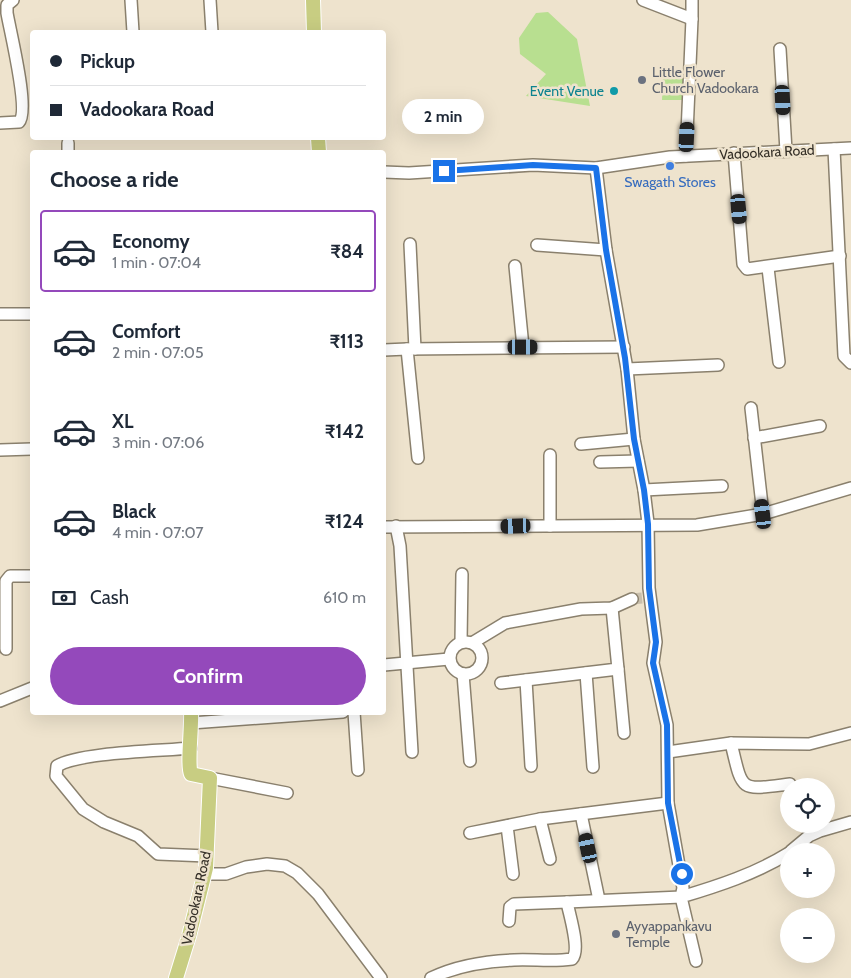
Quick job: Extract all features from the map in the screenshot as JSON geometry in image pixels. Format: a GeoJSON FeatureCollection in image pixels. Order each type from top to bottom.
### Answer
{"type":"FeatureCollection","features":[{"type":"Feature","properties":{"kind":"main road"},"geometry":{"type":"LineString","coordinates":[[313,0],[314,30]]}},
{"type":"Feature","properties":{"kind":"main road"},"geometry":{"type":"LineString","coordinates":[[191,718],[191,748],[188,768],[191,774],[210,778]]}},
{"type":"Feature","properties":{"kind":"main road","name":"Vadookara Road"},"geometry":{"type":"LineString","coordinates":[[176,978],[189,936],[204,874],[207,856],[210,778]]}},
{"type":"Feature","properties":{"kind":"street"},"geometry":{"type":"LineString","coordinates":[[131,0],[133,30]]}},
{"type":"Feature","properties":{"kind":"street"},"geometry":{"type":"LineString","coordinates":[[210,0],[212,30]]}},
{"type":"Feature","properties":{"kind":"street"},"geometry":{"type":"LineString","coordinates":[[644,0],[692,19]]}},
{"type":"Feature","properties":{"kind":"street"},"geometry":{"type":"LineString","coordinates":[[686,156],[692,0]]}},
{"type":"Feature","properties":{"kind":"street"},"geometry":{"type":"LineString","coordinates":[[0,123],[22,121],[27,87],[7,13],[7,1]]}},
{"type":"Feature","properties":{"kind":"street"},"geometry":{"type":"LineString","coordinates":[[780,49],[786,150]]}},
{"type":"Feature","properties":{"kind":"street","name":"Vadookara Road"},"geometry":{"type":"LineString","coordinates":[[386,172],[408,173],[533,165],[596,168],[686,156],[851,148]]}},
{"type":"Feature","properties":{"kind":"street"},"geometry":{"type":"LineString","coordinates":[[834,149],[844,356],[851,363]]}},
{"type":"Feature","properties":{"kind":"street"},"geometry":{"type":"LineString","coordinates":[[734,153],[743,264],[747,269],[768,268],[840,256]]}},
{"type":"Feature","properties":{"kind":"street"},"geometry":{"type":"LineString","coordinates":[[596,168],[606,250],[624,347],[634,439],[644,490],[648,524],[647,556],[641,599],[656,642],[653,663],[667,725],[668,803],[682,874],[683,888],[681,897],[696,961]]}},
{"type":"Feature","properties":{"kind":"street"},"geometry":{"type":"LineString","coordinates":[[410,244],[411,349],[418,458]]}},
{"type":"Feature","properties":{"kind":"street"},"geometry":{"type":"LineString","coordinates":[[537,245],[606,250]]}},
{"type":"Feature","properties":{"kind":"street"},"geometry":{"type":"LineString","coordinates":[[515,266],[523,347]]}},
{"type":"Feature","properties":{"kind":"street"},"geometry":{"type":"LineString","coordinates":[[768,268],[779,362]]}},
{"type":"Feature","properties":{"kind":"street"},"geometry":{"type":"LineString","coordinates":[[0,314],[30,314]]}},
{"type":"Feature","properties":{"kind":"street"},"geometry":{"type":"LineString","coordinates":[[386,350],[624,347]]}},
{"type":"Feature","properties":{"kind":"street"},"geometry":{"type":"LineString","coordinates":[[627,369],[718,365]]}},
{"type":"Feature","properties":{"kind":"street"},"geometry":{"type":"LineString","coordinates":[[751,408],[763,514]]}},
{"type":"Feature","properties":{"kind":"street"},"geometry":{"type":"LineString","coordinates":[[754,438],[820,426]]}},
{"type":"Feature","properties":{"kind":"street"},"geometry":{"type":"LineString","coordinates":[[582,444],[634,439]]}},
{"type":"Feature","properties":{"kind":"street"},"geometry":{"type":"LineString","coordinates":[[0,450],[30,449]]}},
{"type":"Feature","properties":{"kind":"street"},"geometry":{"type":"LineString","coordinates":[[550,456],[550,526]]}},
{"type":"Feature","properties":{"kind":"street"},"geometry":{"type":"LineString","coordinates":[[600,462],[638,461]]}},
{"type":"Feature","properties":{"kind":"street"},"geometry":{"type":"LineString","coordinates":[[644,490],[722,486]]}},
{"type":"Feature","properties":{"kind":"street"},"geometry":{"type":"LineString","coordinates":[[386,527],[697,525],[763,514],[851,488]]}},
{"type":"Feature","properties":{"kind":"street"},"geometry":{"type":"LineString","coordinates":[[396,526],[400,546],[412,752]]}},
{"type":"Feature","properties":{"kind":"street"},"geometry":{"type":"LineString","coordinates":[[462,574],[466,642]]}},
{"type":"Feature","properties":{"kind":"street"},"geometry":{"type":"LineString","coordinates":[[6,649],[6,581],[10,576],[30,576]]}},
{"type":"Feature","properties":{"kind":"street"},"geometry":{"type":"LineString","coordinates":[[466,642],[480,650],[482,660],[473,673],[463,674],[454,669],[449,659],[452,649],[466,642],[505,623],[580,609],[612,608],[641,599]]}},
{"type":"Feature","properties":{"kind":"street"},"geometry":{"type":"LineString","coordinates":[[612,608],[624,733]]}},
{"type":"Feature","properties":{"kind":"street"},"geometry":{"type":"LineString","coordinates":[[386,665],[449,659]]}},
{"type":"Feature","properties":{"kind":"street"},"geometry":{"type":"LineString","coordinates":[[501,683],[618,669]]}},
{"type":"Feature","properties":{"kind":"street"},"geometry":{"type":"LineString","coordinates":[[586,673],[593,767]]}},
{"type":"Feature","properties":{"kind":"street"},"geometry":{"type":"LineString","coordinates":[[463,674],[470,761]]}},
{"type":"Feature","properties":{"kind":"street"},"geometry":{"type":"LineString","coordinates":[[526,680],[531,766]]}},
{"type":"Feature","properties":{"kind":"street"},"geometry":{"type":"LineString","coordinates":[[0,701],[30,689]]}},
{"type":"Feature","properties":{"kind":"street"},"geometry":{"type":"LineString","coordinates":[[191,718],[267,715]]}},
{"type":"Feature","properties":{"kind":"street"},"geometry":{"type":"LineString","coordinates":[[354,715],[358,770]]}},
{"type":"Feature","properties":{"kind":"street"},"geometry":{"type":"LineString","coordinates":[[668,752],[731,743],[809,744],[851,733]]}},
{"type":"Feature","properties":{"kind":"street"},"geometry":{"type":"LineString","coordinates":[[731,743],[740,780],[745,786],[754,788],[780,785]]}},
{"type":"Feature","properties":{"kind":"street"},"geometry":{"type":"LineString","coordinates":[[191,748],[88,757],[63,762],[57,766],[56,776],[84,809],[104,822],[138,836],[158,854],[207,856]]}},
{"type":"Feature","properties":{"kind":"street"},"geometry":{"type":"LineString","coordinates":[[210,778],[287,793]]}},
{"type":"Feature","properties":{"kind":"street"},"geometry":{"type":"LineString","coordinates":[[470,833],[540,820],[668,803]]}},
{"type":"Feature","properties":{"kind":"street"},"geometry":{"type":"LineString","coordinates":[[581,814],[598,900]]}},
{"type":"Feature","properties":{"kind":"street"},"geometry":{"type":"LineString","coordinates":[[540,820],[550,859]]}},
{"type":"Feature","properties":{"kind":"street"},"geometry":{"type":"LineString","coordinates":[[801,843],[809,836],[820,831],[851,822]]}},
{"type":"Feature","properties":{"kind":"street"},"geometry":{"type":"LineString","coordinates":[[507,826],[513,874]]}},
{"type":"Feature","properties":{"kind":"street"},"geometry":{"type":"LineString","coordinates":[[509,921],[510,907],[514,904],[681,897],[718,886],[769,865],[780,858]]}},
{"type":"Feature","properties":{"kind":"street"},"geometry":{"type":"LineString","coordinates":[[204,874],[226,874],[246,867],[267,864],[285,866],[297,873],[318,894],[381,978]]}},
{"type":"Feature","properties":{"kind":"street"},"geometry":{"type":"LineString","coordinates":[[432,978],[444,972],[479,964],[512,960],[572,959],[576,952],[567,902]]}},
{"type":"Feature","properties":{"kind":"green space"},"geometry":{"type":"Polygon","coordinates":[[[548,12],[577,39],[590,106],[526,96],[546,74],[520,54],[519,38],[536,13],[548,12]]]}},
{"type":"Feature","properties":{"kind":"green space"},"geometry":{"type":"Polygon","coordinates":[[[663,75],[684,75],[684,100],[662,100],[663,75]]]}},
{"type":"Feature","properties":{"kind":"tunnel"},"geometry":{"type":"LineString","coordinates":[[632,599],[642,598]]}},
{"type":"Feature","properties":{"kind":"place","name":"Little Flower Church Vadookara"},"geometry":{"type":"Point","coordinates":[642,80]}},
{"type":"Feature","properties":{"kind":"place","name":"Event Venue"},"geometry":{"type":"Point","coordinates":[614,91]}},
{"type":"Feature","properties":{"kind":"place","name":"Swagath Stores"},"geometry":{"type":"Point","coordinates":[670,166]}},
{"type":"Feature","properties":{"kind":"place","name":"Ayyappankavu Temple"},"geometry":{"type":"Point","coordinates":[616,934]}},
{"type":"Feature","properties":{"kind":"route"},"geometry":{"type":"LineString","coordinates":[[444,171],[533,165],[596,168],[606,250],[625,358],[634,439],[644,490],[648,524],[649,588],[656,642],[653,663],[667,725],[669,758],[668,803],[682,874]]}}]}
